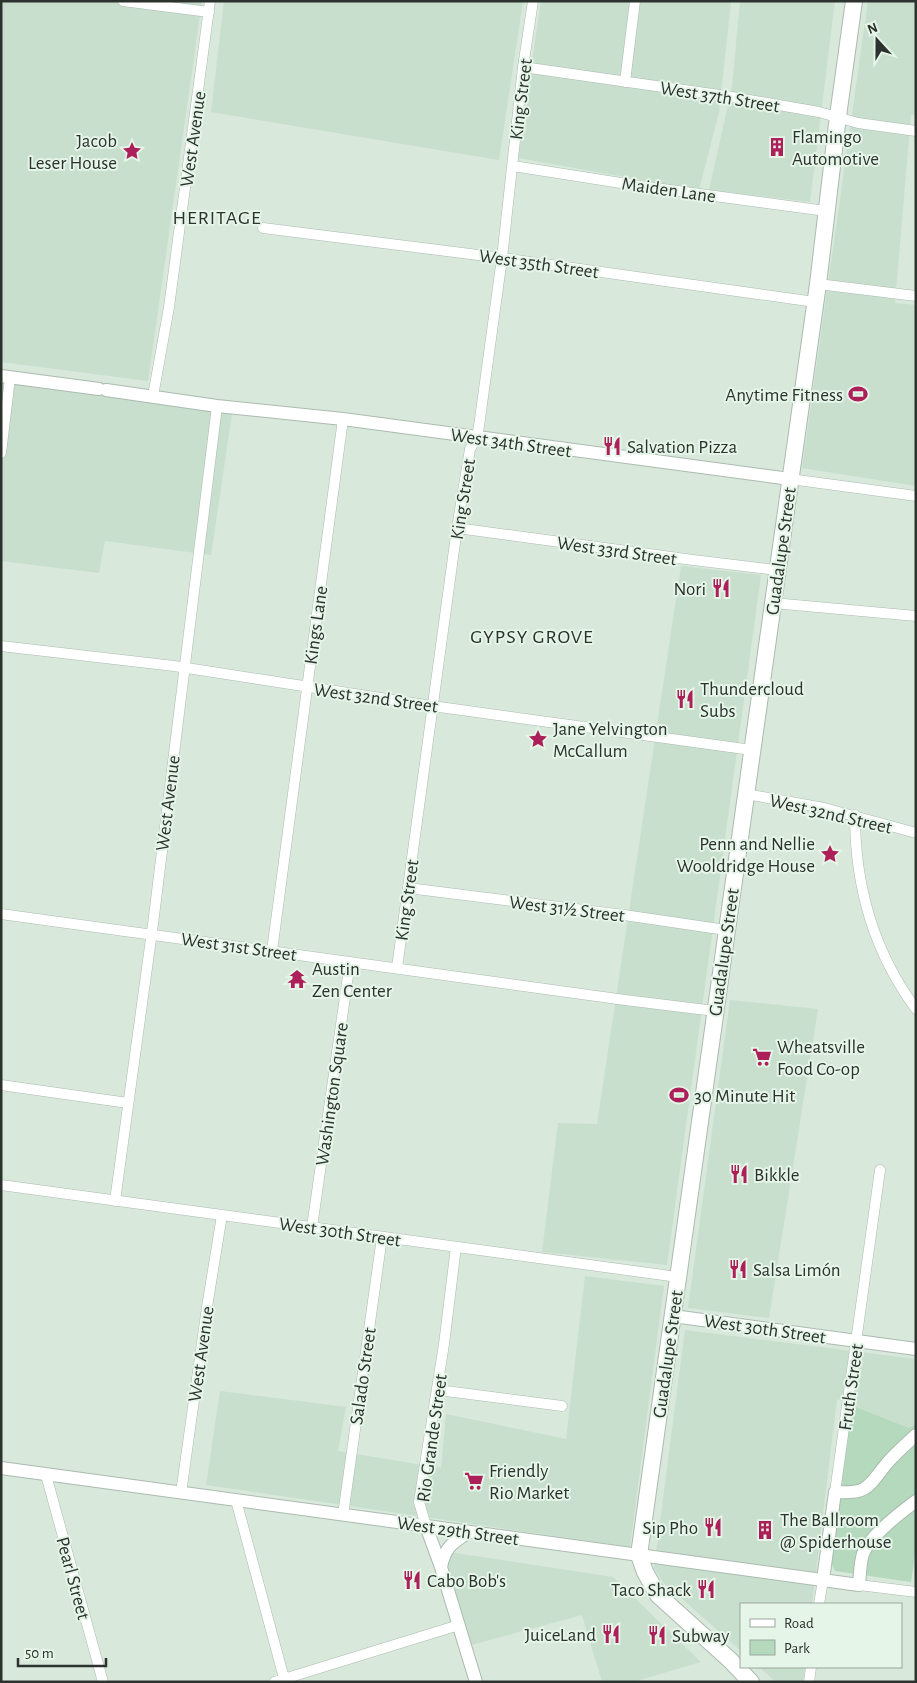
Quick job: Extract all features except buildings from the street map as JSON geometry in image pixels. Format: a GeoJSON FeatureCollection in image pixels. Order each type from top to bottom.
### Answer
{"type":"FeatureCollection","features":[{"type":"Feature","properties":{"kind":"main road","name":"Guadalupe Street"},"geometry":{"type":"LineString","coordinates":[[751,1682],[658,1595],[650,1583],[639,1555],[818,284],[854,1]]}},
{"type":"Feature","properties":{"kind":"street"},"geometry":{"type":"LineString","coordinates":[[123,1],[210,7]]}},
{"type":"Feature","properties":{"kind":"street","name":"King Street"},"geometry":{"type":"LineString","coordinates":[[397,968],[457,528],[470,449],[477,437],[502,258],[523,68],[533,1]]}},
{"type":"Feature","properties":{"kind":"street"},"geometry":{"type":"LineString","coordinates":[[625,82],[635,1]]}},
{"type":"Feature","properties":{"kind":"street","name":"West Avenue"},"geometry":{"type":"LineString","coordinates":[[153,396],[169,307],[210,7]]}},
{"type":"Feature","properties":{"kind":"street","name":"West 37th Street"},"geometry":{"type":"LineString","coordinates":[[523,68],[726,96],[838,116],[858,123],[916,131]]}},
{"type":"Feature","properties":{"kind":"street","name":"Maiden Lane"},"geometry":{"type":"LineString","coordinates":[[513,166],[640,186],[826,211]]}},
{"type":"Feature","properties":{"kind":"street","name":"West 35th Street"},"geometry":{"type":"LineString","coordinates":[[263,228],[502,258],[815,302]]}},
{"type":"Feature","properties":{"kind":"street"},"geometry":{"type":"LineString","coordinates":[[818,284],[916,296]]}},
{"type":"Feature","properties":{"kind":"street"},"geometry":{"type":"LineString","coordinates":[[1,453],[6,377]]}},
{"type":"Feature","properties":{"kind":"street","name":"West 34th Street"},"geometry":{"type":"LineString","coordinates":[[6,377],[217,406],[343,419],[916,496]]}},
{"type":"Feature","properties":{"kind":"street","name":"West Avenue"},"geometry":{"type":"LineString","coordinates":[[115,1201],[151,934],[217,406]]}},
{"type":"Feature","properties":{"kind":"street","name":"Kings Lane"},"geometry":{"type":"LineString","coordinates":[[272,951],[343,419]]}},
{"type":"Feature","properties":{"kind":"street","name":"West 33rd Street"},"geometry":{"type":"LineString","coordinates":[[457,528],[777,570]]}},
{"type":"Feature","properties":{"kind":"street"},"geometry":{"type":"LineString","coordinates":[[773,603],[916,616]]}},
{"type":"Feature","properties":{"kind":"street","name":"West 32nd Street"},"geometry":{"type":"LineString","coordinates":[[1,646],[184,668],[432,706],[752,750]]}},
{"type":"Feature","properties":{"kind":"street","name":"West 32nd Street"},"geometry":{"type":"LineString","coordinates":[[746,794],[788,800],[855,815],[916,833]]}},
{"type":"Feature","properties":{"kind":"street"},"geometry":{"type":"LineString","coordinates":[[855,815],[858,874],[864,902],[888,964],[897,982],[916,1009]]}},
{"type":"Feature","properties":{"kind":"street","name":"West 31½ Street"},"geometry":{"type":"LineString","coordinates":[[408,888],[624,915],[726,930]]}},
{"type":"Feature","properties":{"kind":"street","name":"West 31st Street"},"geometry":{"type":"LineString","coordinates":[[1,914],[716,1011]]}},
{"type":"Feature","properties":{"kind":"street","name":"Washington Square"},"geometry":{"type":"LineString","coordinates":[[312,1227],[350,962]]}},
{"type":"Feature","properties":{"kind":"street"},"geometry":{"type":"LineString","coordinates":[[1,1085],[128,1103]]}},
{"type":"Feature","properties":{"kind":"street","name":"Fruth Street"},"geometry":{"type":"LineString","coordinates":[[820,1603],[880,1170]]}},
{"type":"Feature","properties":{"kind":"street","name":"West 30th Street"},"geometry":{"type":"LineString","coordinates":[[1,1185],[678,1277]]}},
{"type":"Feature","properties":{"kind":"street","name":"West Avenue"},"geometry":{"type":"LineString","coordinates":[[180,1492],[222,1215]]}},
{"type":"Feature","properties":{"kind":"street","name":"Salado Street"},"geometry":{"type":"LineString","coordinates":[[343,1515],[382,1237]]}},
{"type":"Feature","properties":{"kind":"street","name":"Rio Grande Street"},"geometry":{"type":"LineString","coordinates":[[456,1247],[438,1390],[419,1502],[476,1682]]}},
{"type":"Feature","properties":{"kind":"street","name":"West 30th Street"},"geometry":{"type":"LineString","coordinates":[[673,1316],[916,1349]]}},
{"type":"Feature","properties":{"kind":"street"},"geometry":{"type":"LineString","coordinates":[[438,1390],[562,1406]]}},
{"type":"Feature","properties":{"kind":"street"},"geometry":{"type":"LineString","coordinates":[[835,1492],[853,1493],[867,1488],[890,1460],[916,1436]]}},
{"type":"Feature","properties":{"kind":"street","name":"West 29th Street"},"geometry":{"type":"LineString","coordinates":[[1,1468],[916,1592]]}},
{"type":"Feature","properties":{"kind":"street","name":"Pearl Street"},"geometry":{"type":"LineString","coordinates":[[46,1474],[103,1682]]}},
{"type":"Feature","properties":{"kind":"street"},"geometry":{"type":"LineString","coordinates":[[236,1500],[281,1681],[459,1625]]}},
{"type":"Feature","properties":{"kind":"street"},"geometry":{"type":"LineString","coordinates":[[859,1585],[863,1555],[867,1546],[916,1501]]}},
{"type":"Feature","properties":{"kind":"street"},"geometry":{"type":"LineString","coordinates":[[441,1568],[443,1556],[447,1548],[469,1532]]}},
{"type":"Feature","properties":{"kind":"street"},"geometry":{"type":"LineString","coordinates":[[809,1682],[811,1668]]}},
{"type":"Feature","properties":{"kind":"shaded area"},"geometry":{"type":"Polygon","coordinates":[[[1,1],[202,1],[148,381],[1,362],[1,1]]]}},
{"type":"Feature","properties":{"kind":"shaded area"},"geometry":{"type":"Polygon","coordinates":[[[224,1],[523,1],[499,160],[211,112],[224,1]]]}},
{"type":"Feature","properties":{"kind":"shaded area"},"geometry":{"type":"Polygon","coordinates":[[[541,1],[731,1],[719,112],[699,190],[518,158],[541,1]]]}},
{"type":"Feature","properties":{"kind":"shaded area"},"geometry":{"type":"Polygon","coordinates":[[[740,1],[835,1],[810,202],[709,190],[732,87],[740,1]]]}},
{"type":"Feature","properties":{"kind":"shaded area"},"geometry":{"type":"Polygon","coordinates":[[[868,1],[916,1],[916,115],[911,115],[895,303],[916,305],[916,486],[802,468],[868,1]]]}},
{"type":"Feature","properties":{"kind":"shaded area"},"geometry":{"type":"Polygon","coordinates":[[[1,381],[232,414],[211,555],[105,541],[99,573],[1,561],[1,381]]]}},
{"type":"Feature","properties":{"kind":"shaded area"},"geometry":{"type":"Polygon","coordinates":[[[681,566],[761,575],[667,1265],[542,1252],[558,1123],[597,1124],[681,566]]]}},
{"type":"Feature","properties":{"kind":"shaded area"},"geometry":{"type":"Polygon","coordinates":[[[730,1000],[818,1009],[769,1318],[688,1308],[730,1000]]]}},
{"type":"Feature","properties":{"kind":"shaded area"},"geometry":{"type":"Polygon","coordinates":[[[585,1276],[664,1286],[630,1547],[206,1485],[220,1391],[346,1407],[338,1451],[441,1468],[446,1414],[566,1439],[585,1276]]]}},
{"type":"Feature","properties":{"kind":"shaded area"},"geometry":{"type":"Polygon","coordinates":[[[685,1330],[916,1359],[916,1424],[909,1428],[837,1399],[812,1603],[740,1603],[740,1650],[663,1582],[654,1568],[685,1330]]]}},
{"type":"Feature","properties":{"kind":"shaded area"},"geometry":{"type":"Polygon","coordinates":[[[442,1551],[613,1577],[701,1662],[633,1682],[602,1682],[582,1615],[468,1646],[442,1551]]]}},
{"type":"Feature","properties":{"kind":"shaded area"},"geometry":{"type":"Polygon","coordinates":[[[760,1668],[805,1668],[803,1682],[776,1682],[760,1668]]]}},
{"type":"Feature","properties":{"kind":"green space"},"geometry":{"type":"Polygon","coordinates":[[[851,1405],[909,1428],[916,1424],[916,1548],[911,1582],[835,1571],[830,1560],[851,1405]]]}},
{"type":"Feature","properties":{"kind":"place","name":"Flamingo Automotive"},"geometry":{"type":"Point","coordinates":[777,147]}},
{"type":"Feature","properties":{"kind":"place","name":"Jacob Leser House"},"geometry":{"type":"Point","coordinates":[132,151]}},
{"type":"Feature","properties":{"kind":"place","name":"Anytime Fitness"},"geometry":{"type":"Point","coordinates":[858,394]}},
{"type":"Feature","properties":{"kind":"place","name":"Salvation Pizza"},"geometry":{"type":"Point","coordinates":[612,446]}},
{"type":"Feature","properties":{"kind":"place","name":"Nori"},"geometry":{"type":"Point","coordinates":[721,588]}},
{"type":"Feature","properties":{"kind":"place","name":"Thundercloud Subs"},"geometry":{"type":"Point","coordinates":[685,699]}},
{"type":"Feature","properties":{"kind":"place","name":"Jane Yelvington McCallum"},"geometry":{"type":"Point","coordinates":[538,739]}},
{"type":"Feature","properties":{"kind":"place","name":"Penn and Nellie Wooldridge House"},"geometry":{"type":"Point","coordinates":[830,854]}},
{"type":"Feature","properties":{"kind":"place","name":"Austin Zen Center"},"geometry":{"type":"Point","coordinates":[297,979]}},
{"type":"Feature","properties":{"kind":"place","name":"Wheatsville Food Co-op"},"geometry":{"type":"Point","coordinates":[762,1057]}},
{"type":"Feature","properties":{"kind":"place","name":"30 Minute Hit"},"geometry":{"type":"Point","coordinates":[679,1095]}},
{"type":"Feature","properties":{"kind":"place","name":"Bikkle"},"geometry":{"type":"Point","coordinates":[739,1174]}},
{"type":"Feature","properties":{"kind":"place","name":"Salsa Limón"},"geometry":{"type":"Point","coordinates":[738,1269]}},
{"type":"Feature","properties":{"kind":"place","name":"Friendly Rio Market"},"geometry":{"type":"Point","coordinates":[474,1481]}},
{"type":"Feature","properties":{"kind":"place","name":"Sip Pho"},"geometry":{"type":"Point","coordinates":[713,1527]}},
{"type":"Feature","properties":{"kind":"place","name":"The Ballroom @ Spiderhouse"},"geometry":{"type":"Point","coordinates":[765,1530]}},
{"type":"Feature","properties":{"kind":"place","name":"Cabo Bob's"},"geometry":{"type":"Point","coordinates":[412,1580]}},
{"type":"Feature","properties":{"kind":"place","name":"Taco Shack"},"geometry":{"type":"Point","coordinates":[706,1589]}},
{"type":"Feature","properties":{"kind":"place","name":"JuiceLand"},"geometry":{"type":"Point","coordinates":[611,1634]}},
{"type":"Feature","properties":{"kind":"place","name":"Subway"},"geometry":{"type":"Point","coordinates":[657,1635]}},
{"type":"Feature","properties":{"kind":"district","name":"HERITAGE"},"geometry":{"type":"Point","coordinates":[217,217]}},
{"type":"Feature","properties":{"kind":"district","name":"GYPSY GROVE"},"geometry":{"type":"Point","coordinates":[532,636]}}]}
